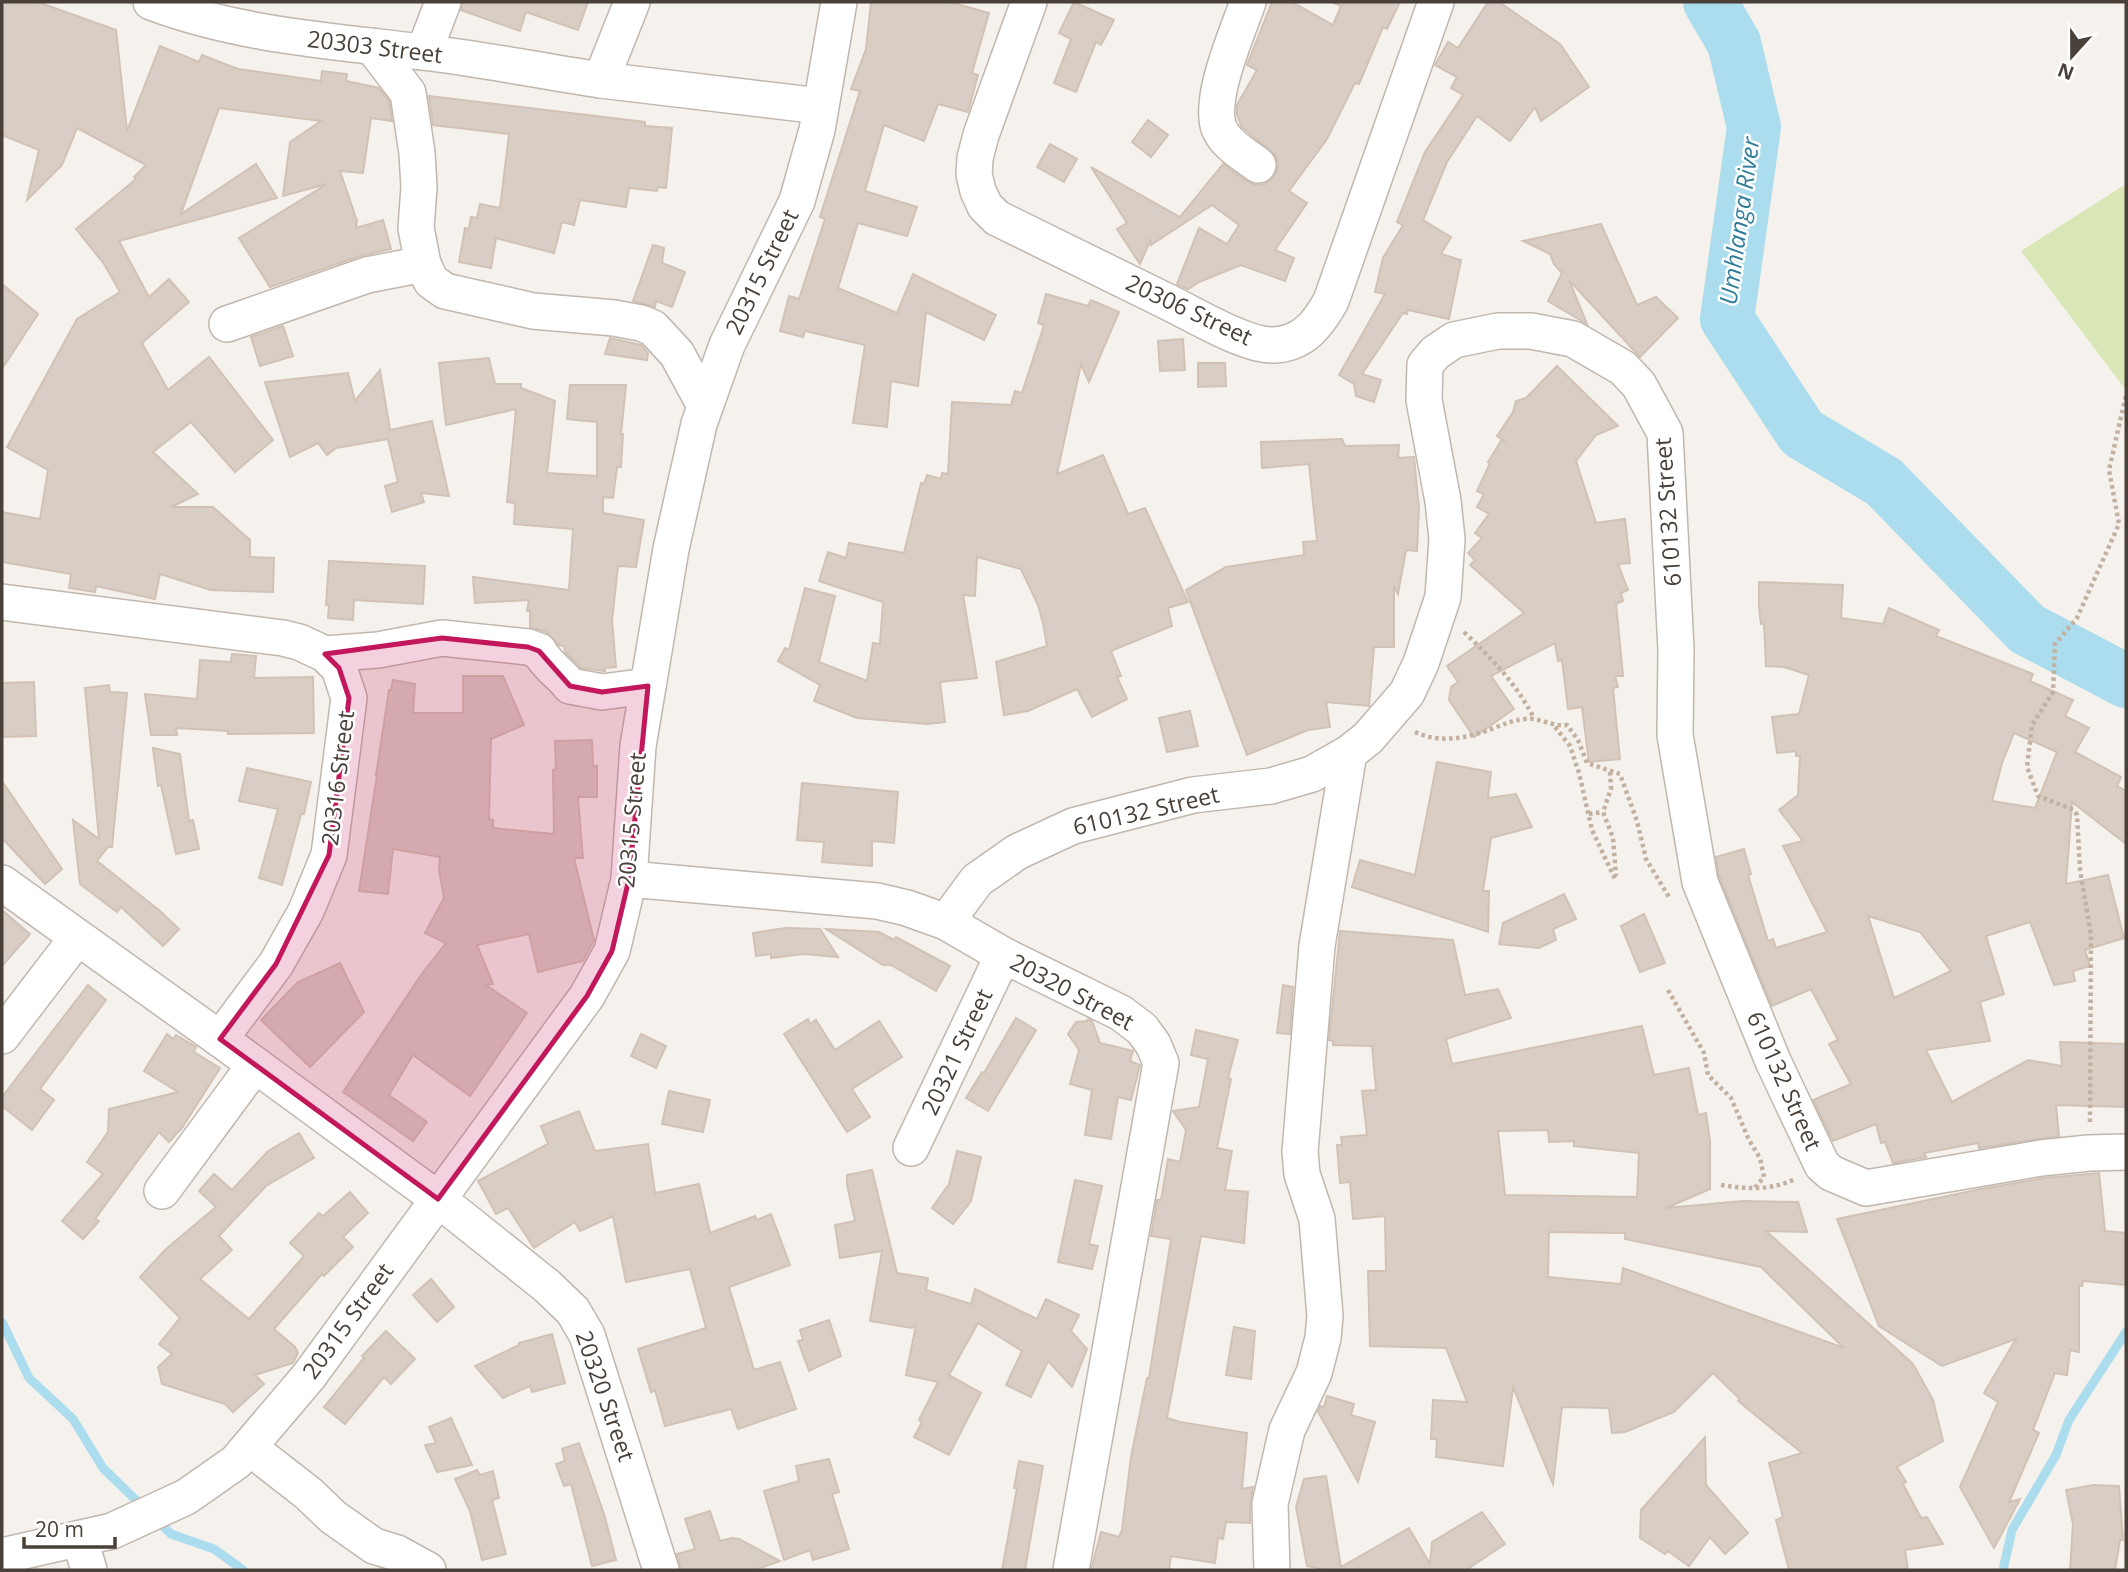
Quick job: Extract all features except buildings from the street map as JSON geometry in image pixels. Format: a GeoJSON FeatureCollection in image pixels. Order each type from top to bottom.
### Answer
{"type":"FeatureCollection","features":[{"type":"Feature","properties":{"kind":"street","name":"20303 Street"},"geometry":{"type":"LineString","coordinates":[[151,2],[185,15],[240,15],[372,46],[601,80],[820,106]]}},
{"type":"Feature","properties":{"kind":"street"},"geometry":{"type":"LineString","coordinates":[[424,52],[443,2]]}},
{"type":"Feature","properties":{"kind":"street"},"geometry":{"type":"LineString","coordinates":[[601,80],[632,2]]}},
{"type":"Feature","properties":{"kind":"street","name":"20315 Street"},"geometry":{"type":"LineString","coordinates":[[84,1555],[112,1531],[178,1501],[236,1462],[250,1448],[309,1376],[587,996],[611,951],[629,879],[638,746],[671,549],[704,404],[727,345],[797,201],[817,130],[839,2]]}},
{"type":"Feature","properties":{"kind":"street","name":"20306 Street"},"geometry":{"type":"LineString","coordinates":[[1029,2],[975,158],[974,174],[985,205],[997,218],[1217,326],[1256,343],[1274,345],[1292,342],[1307,335],[1331,301],[1436,2]]}},
{"type":"Feature","properties":{"kind":"street"},"geometry":{"type":"LineString","coordinates":[[1248,2],[1222,75],[1217,105],[1219,128],[1234,147],[1258,165]]}},
{"type":"Feature","properties":{"kind":"street"},"geometry":{"type":"LineString","coordinates":[[372,46],[408,93],[417,153],[419,187],[416,228],[423,264],[431,281],[445,291],[533,311],[614,318],[653,328],[677,355],[704,404]]}},
{"type":"Feature","properties":{"kind":"street"},"geometry":{"type":"LineString","coordinates":[[227,324],[367,275],[423,264]]}},
{"type":"Feature","properties":{"kind":"street","name":"610132 Street"},"geometry":{"type":"LineString","coordinates":[[946,922],[977,880],[1017,852],[1073,826],[1193,795],[1272,786],[1312,774],[1349,753],[1387,718],[1407,693],[1421,663],[1443,597],[1447,539],[1443,501],[1424,400],[1425,365],[1435,353],[1454,340],[1498,331],[1531,331],[1573,339],[1623,368],[1639,385],[1665,433],[1676,650],[1675,735],[1700,882],[1773,1061],[1822,1165],[1831,1173],[1866,1188],[2041,1158],[2126,1152]]}},
{"type":"Feature","properties":{"kind":"street"},"geometry":{"type":"LineString","coordinates":[[2,602],[283,638],[325,654],[378,650],[442,638],[528,647],[539,651],[544,660],[559,671],[570,686],[602,692],[648,686]]}},
{"type":"Feature","properties":{"kind":"street","name":"20316 Street"},"geometry":{"type":"LineString","coordinates":[[220,1039],[276,964],[306,911],[329,855],[349,698],[339,668],[325,654]]}},
{"type":"Feature","properties":{"kind":"street"},"geometry":{"type":"LineString","coordinates":[[1272,1570],[1270,1504],[1287,1430],[1314,1373],[1323,1338],[1325,1316],[1317,1219],[1302,1174],[1300,1152],[1317,946],[1349,753]]}},
{"type":"Feature","properties":{"kind":"street","name":"20320 Street"},"geometry":{"type":"LineString","coordinates":[[629,879],[877,901],[906,908],[946,922],[1003,955],[1121,1013],[1142,1030],[1153,1044],[1161,1063],[1071,1570]]}},
{"type":"Feature","properties":{"kind":"street"},"geometry":{"type":"LineString","coordinates":[[2,883],[438,1199]]}},
{"type":"Feature","properties":{"kind":"street"},"geometry":{"type":"LineString","coordinates":[[2,1036],[76,939]]}},
{"type":"Feature","properties":{"kind":"street","name":"20321 Street"},"geometry":{"type":"LineString","coordinates":[[911,1148],[1003,955]]}},
{"type":"Feature","properties":{"kind":"street"},"geometry":{"type":"LineString","coordinates":[[162,1191],[256,1065]]}},
{"type":"Feature","properties":{"kind":"street","name":"20320 Street"},"geometry":{"type":"LineString","coordinates":[[438,1199],[547,1286],[573,1311],[587,1335],[661,1570]]}},
{"type":"Feature","properties":{"kind":"street"},"geometry":{"type":"LineString","coordinates":[[250,1448],[309,1494],[333,1517],[374,1546],[397,1553],[428,1570]]}},
{"type":"Feature","properties":{"kind":"street"},"geometry":{"type":"LineString","coordinates":[[2,1556],[84,1555]]}},
{"type":"Feature","properties":{"kind":"path"},"geometry":{"type":"LineString","coordinates":[[2089,1153],[2091,935],[2080,870],[2077,815],[2074,810],[2038,796],[2026,767],[2032,725],[2053,692],[2055,644],[2077,618],[2119,524],[2109,470],[2126,395]]}},
{"type":"Feature","properties":{"kind":"path"},"geometry":{"type":"LineString","coordinates":[[1440,608],[1499,666],[1521,693],[1534,718]]}},
{"type":"Feature","properties":{"kind":"path"},"geometry":{"type":"LineString","coordinates":[[1425,737],[1448,740],[1493,729],[1513,720],[1534,718],[1555,726],[1567,725],[1578,740],[1587,763],[1620,774],[1637,821],[1646,859],[1668,895]]}},
{"type":"Feature","properties":{"kind":"path"},"geometry":{"type":"LineString","coordinates":[[1555,726],[1570,746],[1592,830],[1616,881],[1613,838],[1603,812],[1611,789],[1609,772]]}},
{"type":"Feature","properties":{"kind":"path"},"geometry":{"type":"LineString","coordinates":[[1589,814],[1603,812]]}},
{"type":"Feature","properties":{"kind":"path"},"geometry":{"type":"LineString","coordinates":[[1668,990],[1704,1053],[1708,1075],[1731,1098],[1760,1158],[1764,1177],[1753,1190]]}},
{"type":"Feature","properties":{"kind":"path"},"geometry":{"type":"LineString","coordinates":[[1721,1185],[1753,1190],[1784,1184]]}},
{"type":"Feature","properties":{"kind":"highlighted area"},"geometry":{"type":"Polygon","coordinates":[[[442,638],[528,647],[539,651],[570,686],[602,692],[648,686],[629,879],[612,951],[587,996],[438,1199],[220,1039],[276,964],[329,855],[349,698],[339,668],[325,654],[442,638]]]}},
{"type":"Feature","properties":{"kind":"green space"},"geometry":{"type":"Polygon","coordinates":[[[2126,184],[2126,390],[2021,251],[2126,184]]]}},
{"type":"Feature","properties":{"kind":"waterway","name":"Umhlanga River"},"geometry":{"type":"LineString","coordinates":[[1710,2],[1734,43],[1754,127],[1727,319],[1802,433],[1884,482],[2027,629],[2126,681]]}},
{"type":"Feature","properties":{"kind":"waterway"},"geometry":{"type":"LineString","coordinates":[[2,1322],[29,1378],[73,1419],[103,1468],[143,1507]]}},
{"type":"Feature","properties":{"kind":"waterway"},"geometry":{"type":"LineString","coordinates":[[2003,1570],[2012,1530],[2056,1455],[2069,1420],[2126,1332]]}},
{"type":"Feature","properties":{"kind":"waterway"},"geometry":{"type":"LineString","coordinates":[[156,1519],[171,1534],[214,1549],[243,1570]]}}]}
